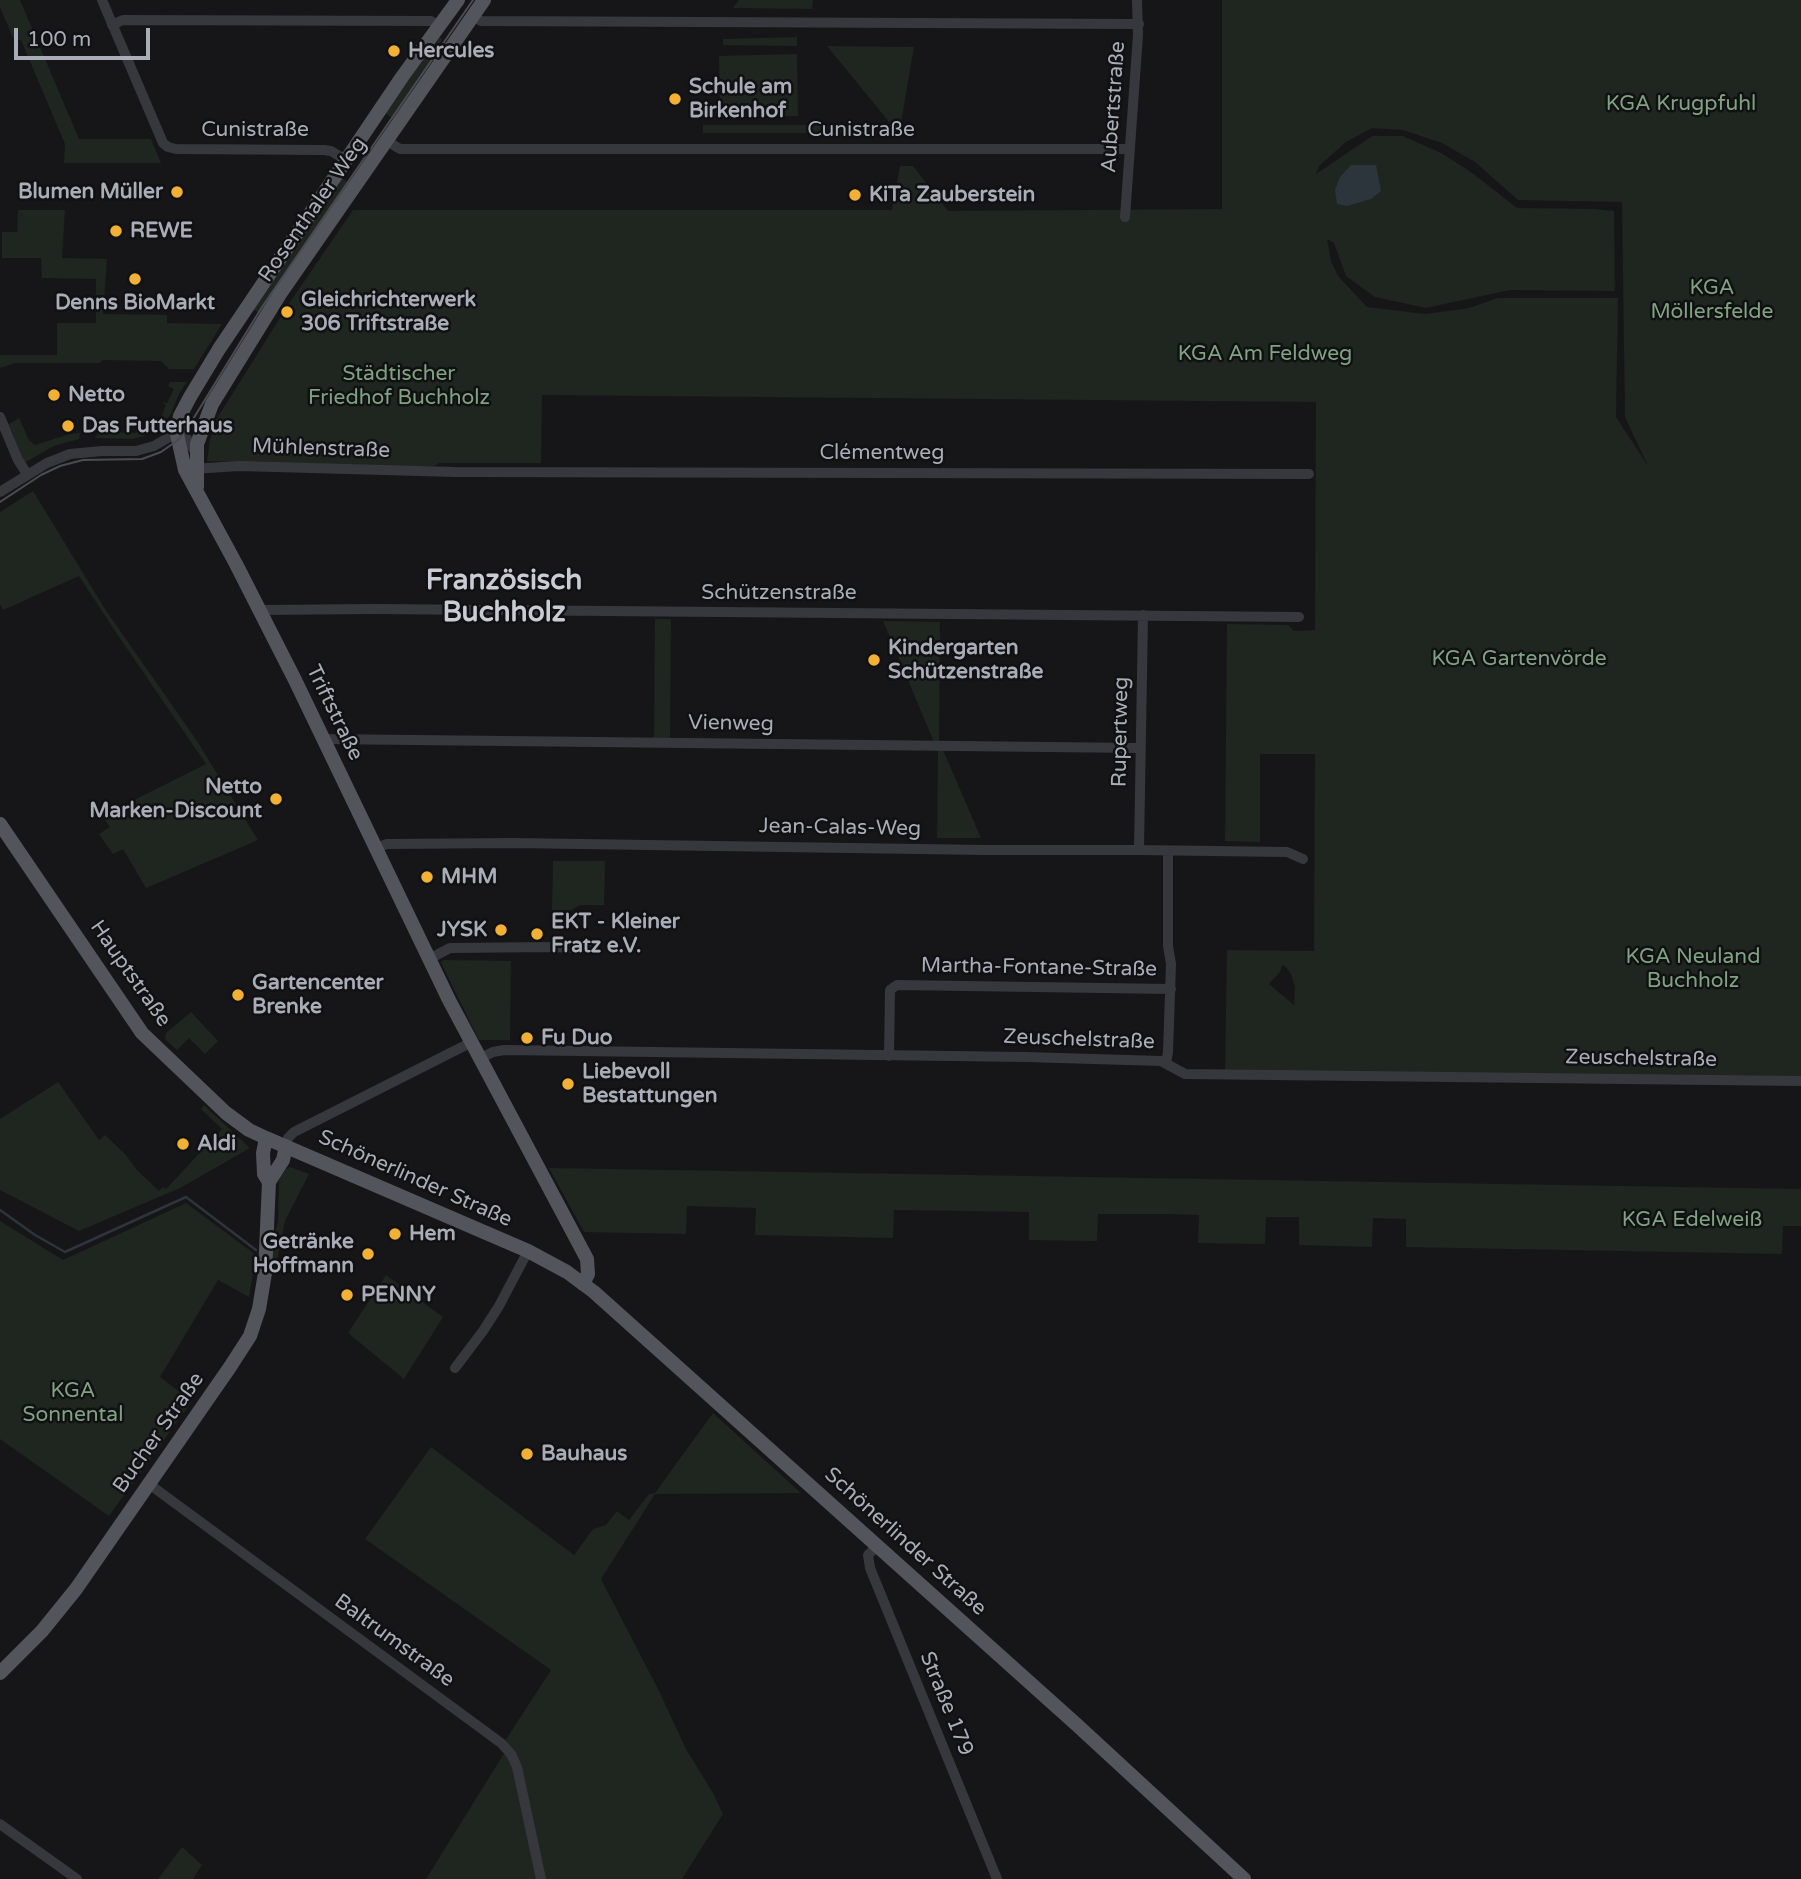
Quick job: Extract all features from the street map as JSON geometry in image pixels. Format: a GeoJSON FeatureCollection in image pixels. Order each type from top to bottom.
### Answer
{"type":"FeatureCollection","features":[{"type":"Feature","properties":{"kind":"main road","name":"Rosenthaler Weg"},"geometry":{"type":"LineString","coordinates":[[177,434],[180,416],[200,379],[256,292],[412,62],[458,0]]}},
{"type":"Feature","properties":{"kind":"main road","name":"Rosenthaler Weg"},"geometry":{"type":"LineString","coordinates":[[196,453],[202,426],[212,404],[280,294],[484,0]]}},
{"type":"Feature","properties":{"kind":"main road"},"geometry":{"type":"LineString","coordinates":[[368,128],[387,141]]}},
{"type":"Feature","properties":{"kind":"main road"},"geometry":{"type":"LineString","coordinates":[[346,160],[365,173]]}},
{"type":"Feature","properties":{"kind":"main road","name":"Triftstraße"},"geometry":{"type":"LineString","coordinates":[[177,434],[197,488],[323,739],[470,1043],[587,1259],[588,1275],[583,1284]]}},
{"type":"Feature","properties":{"kind":"main road","name":"Triftstraße"},"geometry":{"type":"LineString","coordinates":[[191,469],[196,453]]}},
{"type":"Feature","properties":{"kind":"main road","name":"Hauptstraße"},"geometry":{"type":"LineString","coordinates":[[0,824],[142,1033],[226,1113],[249,1129],[286,1146]]}},
{"type":"Feature","properties":{"kind":"main road","name":"Bucher Straße"},"geometry":{"type":"LineString","coordinates":[[266,1138],[263,1153],[264,1174],[269,1182]]}},
{"type":"Feature","properties":{"kind":"main road","name":"Bucher Straße"},"geometry":{"type":"LineString","coordinates":[[0,1673],[62,1608],[250,1336],[256,1321],[264,1273],[269,1182],[283,1160],[286,1146]]}},
{"type":"Feature","properties":{"kind":"main road","name":"Schönerlinder Straße"},"geometry":{"type":"LineString","coordinates":[[286,1146],[528,1251],[583,1284],[878,1545],[1244,1879]]}},
{"type":"Feature","properties":{"kind":"street"},"geometry":{"type":"LineString","coordinates":[[102,0],[112,24],[124,20],[404,21],[430,22],[440,26]]}},
{"type":"Feature","properties":{"kind":"street","name":"Aubertstraße"},"geometry":{"type":"LineString","coordinates":[[1125,217],[1139,24],[1137,0]]}},
{"type":"Feature","properties":{"kind":"street"},"geometry":{"type":"LineString","coordinates":[[474,16],[481,21],[1139,24]]}},
{"type":"Feature","properties":{"kind":"street","name":"Cunistraße"},"geometry":{"type":"LineString","coordinates":[[112,24],[163,143],[176,149],[324,150],[346,160]]}},
{"type":"Feature","properties":{"kind":"street","name":"Cunistraße"},"geometry":{"type":"LineString","coordinates":[[387,141],[400,149],[1129,149]]}},
{"type":"Feature","properties":{"kind":"street"},"geometry":{"type":"LineString","coordinates":[[0,417],[18,460],[27,474]]}},
{"type":"Feature","properties":{"kind":"street"},"geometry":{"type":"LineString","coordinates":[[0,492],[47,463],[70,454],[136,451],[154,446],[177,434],[185,436],[196,453]]}},
{"type":"Feature","properties":{"kind":"street","name":"Mühlenstraße"},"geometry":{"type":"LineString","coordinates":[[191,469],[239,466],[455,472]]}},
{"type":"Feature","properties":{"kind":"street","name":"Clémentweg"},"geometry":{"type":"LineString","coordinates":[[455,472],[1309,474]]}},
{"type":"Feature","properties":{"kind":"street","name":"Schützenstraße"},"geometry":{"type":"LineString","coordinates":[[259,610],[1299,617]]}},
{"type":"Feature","properties":{"kind":"street","name":"Rupertweg"},"geometry":{"type":"LineString","coordinates":[[1139,850],[1143,615]]}},
{"type":"Feature","properties":{"kind":"street","name":"Vienweg"},"geometry":{"type":"LineString","coordinates":[[323,739],[1139,748]]}},
{"type":"Feature","properties":{"kind":"street","name":"Jean-Calas-Weg"},"geometry":{"type":"LineString","coordinates":[[376,848],[387,844],[526,843],[1139,850],[1287,852],[1303,859]]}},
{"type":"Feature","properties":{"kind":"street"},"geometry":{"type":"LineString","coordinates":[[1166,1063],[1171,989],[1168,851]]}},
{"type":"Feature","properties":{"kind":"street"},"geometry":{"type":"LineString","coordinates":[[429,959],[450,948],[588,949]]}},
{"type":"Feature","properties":{"kind":"street","name":"Martha-Fontane-Straße"},"geometry":{"type":"LineString","coordinates":[[889,1056],[890,990],[897,985],[1171,989]]}},
{"type":"Feature","properties":{"kind":"street"},"geometry":{"type":"LineString","coordinates":[[286,1146],[293,1132],[470,1043]]}},
{"type":"Feature","properties":{"kind":"street","name":"Zeuschelstraße"},"geometry":{"type":"LineString","coordinates":[[479,1059],[493,1052],[504,1051],[1026,1057],[1161,1061],[1185,1074],[1801,1081]]}},
{"type":"Feature","properties":{"kind":"street","name":"Schönerlinder Straße"},"geometry":{"type":"LineString","coordinates":[[455,1368],[494,1314],[528,1251]]}},
{"type":"Feature","properties":{"kind":"street","name":"Baltrumstraße"},"geometry":{"type":"LineString","coordinates":[[149,1484],[501,1743],[511,1754],[517,1767],[541,1879]]}},
{"type":"Feature","properties":{"kind":"street","name":"Straße 179"},"geometry":{"type":"LineString","coordinates":[[878,1545],[868,1555],[870,1568],[997,1879]]}},
{"type":"Feature","properties":{"kind":"street"},"geometry":{"type":"LineString","coordinates":[[0,1824],[77,1879]]}},
{"type":"Feature","properties":{"kind":"green space"},"geometry":{"type":"Polygon","coordinates":[[[0,0],[20,0],[79,139],[151,139],[161,163],[64,163],[65,144],[21,40],[14,40],[0,7],[0,0]]]}},
{"type":"Feature","properties":{"kind":"green space"},"geometry":{"type":"Polygon","coordinates":[[[739,0],[813,0],[812,9],[733,8],[739,0]]]}},
{"type":"Feature","properties":{"kind":"green space"},"geometry":{"type":"Polygon","coordinates":[[[1222,0],[1801,0],[1801,1077],[1225,1071],[1227,950],[1314,951],[1315,754],[1260,754],[1260,842],[1225,841],[1227,624],[1288,625],[1294,631],[1315,630],[1316,402],[542,395],[541,463],[439,463],[435,466],[399,467],[207,461],[216,420],[290,302],[353,210],[892,210],[900,166],[913,166],[948,211],[1222,209],[1222,0]],[[1372,128],[1346,142],[1319,166],[1316,174],[1372,136],[1403,136],[1441,153],[1471,172],[1517,208],[1614,211],[1615,291],[1510,290],[1426,308],[1375,297],[1346,276],[1334,243],[1327,239],[1331,261],[1338,276],[1367,307],[1425,314],[1469,308],[1498,298],[1618,298],[1616,417],[1648,466],[1625,417],[1622,202],[1518,200],[1475,162],[1442,143],[1403,130],[1372,128]],[[1282,965],[1280,972],[1269,984],[1294,1005],[1295,987],[1291,974],[1282,965]]]}},
{"type":"Feature","properties":{"kind":"green space"},"geometry":{"type":"Polygon","coordinates":[[[440,37],[440,43],[447,48],[396,121],[383,112],[440,37]]]}},
{"type":"Feature","properties":{"kind":"green space"},"geometry":{"type":"Polygon","coordinates":[[[797,37],[797,46],[723,45],[723,39],[797,37]]]}},
{"type":"Feature","properties":{"kind":"green space"},"geometry":{"type":"Polygon","coordinates":[[[827,46],[914,47],[899,134],[827,46]]]}},
{"type":"Feature","properties":{"kind":"green space"},"geometry":{"type":"Polygon","coordinates":[[[797,54],[798,116],[720,117],[719,56],[797,54]]]}},
{"type":"Feature","properties":{"kind":"green space"},"geometry":{"type":"Polygon","coordinates":[[[703,125],[870,125],[870,133],[703,133],[703,125]]]}},
{"type":"Feature","properties":{"kind":"green space"},"geometry":{"type":"Polygon","coordinates":[[[339,176],[352,185],[263,316],[250,307],[339,176]]]}},
{"type":"Feature","properties":{"kind":"green space"},"geometry":{"type":"Polygon","coordinates":[[[18,210],[65,210],[62,258],[107,259],[103,314],[167,315],[167,323],[222,324],[194,369],[169,369],[161,361],[103,360],[99,363],[15,363],[0,368],[0,355],[57,355],[57,323],[96,323],[96,279],[42,278],[41,258],[2,258],[2,232],[17,232],[18,210]]]}},
{"type":"Feature","properties":{"kind":"green space"},"geometry":{"type":"Polygon","coordinates":[[[170,382],[187,382],[171,414],[159,428],[133,439],[95,438],[104,426],[106,432],[136,433],[136,426],[140,431],[155,424],[153,418],[160,420],[166,405],[162,402],[167,403],[174,389],[168,386],[170,382]]]}},
{"type":"Feature","properties":{"kind":"green space"},"geometry":{"type":"Polygon","coordinates":[[[19,418],[29,440],[35,445],[70,434],[80,433],[79,439],[54,446],[24,463],[9,424],[19,418]]]}},
{"type":"Feature","properties":{"kind":"green space"},"geometry":{"type":"Polygon","coordinates":[[[33,491],[105,609],[197,741],[258,840],[146,888],[123,849],[113,854],[99,834],[110,827],[102,816],[206,764],[79,576],[3,610],[0,604],[0,512],[33,491]]]}},
{"type":"Feature","properties":{"kind":"green space"},"geometry":{"type":"Polygon","coordinates":[[[655,619],[671,619],[670,739],[654,738],[655,619]]]}},
{"type":"Feature","properties":{"kind":"green space"},"geometry":{"type":"Polygon","coordinates":[[[883,621],[940,622],[939,742],[934,742],[883,621]]]}},
{"type":"Feature","properties":{"kind":"green space"},"geometry":{"type":"Polygon","coordinates":[[[938,750],[943,750],[981,838],[937,838],[938,750]]]}},
{"type":"Feature","properties":{"kind":"green space"},"geometry":{"type":"Polygon","coordinates":[[[553,861],[605,861],[604,905],[580,905],[571,910],[552,910],[553,861]]]}},
{"type":"Feature","properties":{"kind":"green space"},"geometry":{"type":"Polygon","coordinates":[[[443,960],[511,961],[510,1040],[479,1040],[441,963],[443,960]]]}},
{"type":"Feature","properties":{"kind":"green space"},"geometry":{"type":"Polygon","coordinates":[[[191,1012],[218,1041],[205,1054],[189,1038],[177,1050],[165,1039],[166,1033],[191,1012]]]}},
{"type":"Feature","properties":{"kind":"green space"},"geometry":{"type":"Polygon","coordinates":[[[58,1082],[99,1140],[105,1135],[159,1191],[163,1187],[166,1189],[222,1129],[201,1109],[204,1105],[250,1148],[180,1188],[79,1231],[0,1190],[0,1119],[58,1082]]]}},
{"type":"Feature","properties":{"kind":"green space"},"geometry":{"type":"Polygon","coordinates":[[[290,1167],[309,1174],[285,1221],[275,1263],[270,1261],[278,1222],[279,1180],[290,1167]]]}},
{"type":"Feature","properties":{"kind":"green space","name":"KGA Edelweiß"},"geometry":{"type":"Polygon","coordinates":[[[549,1168],[1801,1189],[1801,1226],[1783,1226],[1782,1254],[1406,1247],[1406,1219],[1373,1218],[1372,1247],[1299,1245],[1299,1217],[1266,1217],[1265,1244],[1198,1243],[1199,1215],[1165,1214],[1098,1214],[1097,1241],[1029,1240],[1029,1212],[894,1210],[893,1238],[755,1235],[756,1208],[687,1206],[686,1234],[584,1232],[549,1168]]]}},
{"type":"Feature","properties":{"kind":"green space","name":"KGA Sonnental"},"geometry":{"type":"Polygon","coordinates":[[[186,1203],[256,1255],[249,1297],[218,1280],[160,1377],[192,1401],[109,1516],[0,1439],[0,1221],[63,1260],[186,1203]]]}},
{"type":"Feature","properties":{"kind":"green space"},"geometry":{"type":"Polygon","coordinates":[[[386,1275],[443,1317],[404,1379],[348,1333],[386,1275]]]}},
{"type":"Feature","properties":{"kind":"green space"},"geometry":{"type":"Polygon","coordinates":[[[713,1413],[801,1493],[655,1494],[601,1579],[686,1749],[723,1814],[682,1879],[545,1879],[505,1741],[551,1670],[365,1539],[431,1447],[574,1555],[593,1529],[606,1525],[617,1511],[629,1520],[649,1494],[655,1493],[713,1413]]]}},
{"type":"Feature","properties":{"kind":"green space"},"geometry":{"type":"Polygon","coordinates":[[[505,1752],[511,1760],[537,1879],[426,1879],[505,1752]]]}},
{"type":"Feature","properties":{"kind":"green space"},"geometry":{"type":"Polygon","coordinates":[[[182,1847],[202,1865],[193,1879],[158,1879],[182,1847]]]}},
{"type":"Feature","properties":{"kind":"shaded area"},"geometry":{"type":"Polygon","coordinates":[[[1351,165],[1376,165],[1381,191],[1371,199],[1347,206],[1337,204],[1335,190],[1340,177],[1351,165]]]}},
{"type":"Feature","properties":{"kind":"waterway"},"geometry":{"type":"LineString","coordinates":[[0,1210],[65,1252],[186,1197],[256,1250]]}},
{"type":"Feature","properties":{"kind":"tram line"},"geometry":{"type":"LineString","coordinates":[[0,502],[60,466],[83,460],[142,459],[161,452],[178,440],[262,307],[473,0]]}},
{"type":"Feature","properties":{"kind":"place","name":"Hercules"},"geometry":{"type":"Point","coordinates":[394,51]}},
{"type":"Feature","properties":{"kind":"place","name":"Schule am Birkenhof"},"geometry":{"type":"Point","coordinates":[675,99]}},
{"type":"Feature","properties":{"kind":"place","name":"Blumen Müller"},"geometry":{"type":"Point","coordinates":[177,192]}},
{"type":"Feature","properties":{"kind":"place","name":"KiTa Zauberstein"},"geometry":{"type":"Point","coordinates":[855,195]}},
{"type":"Feature","properties":{"kind":"place","name":"REWE"},"geometry":{"type":"Point","coordinates":[116,231]}},
{"type":"Feature","properties":{"kind":"place","name":"Denns BioMarkt"},"geometry":{"type":"Point","coordinates":[135,279]}},
{"type":"Feature","properties":{"kind":"place","name":"Gleichrichterwerk 306 Triftstraße"},"geometry":{"type":"Point","coordinates":[287,312]}},
{"type":"Feature","properties":{"kind":"place","name":"Netto"},"geometry":{"type":"Point","coordinates":[54,395]}},
{"type":"Feature","properties":{"kind":"place","name":"Das Futterhaus"},"geometry":{"type":"Point","coordinates":[68,426]}},
{"type":"Feature","properties":{"kind":"place","name":"Kindergarten Schützenstraße"},"geometry":{"type":"Point","coordinates":[874,660]}},
{"type":"Feature","properties":{"kind":"place","name":"Netto Marken-Discount"},"geometry":{"type":"Point","coordinates":[276,799]}},
{"type":"Feature","properties":{"kind":"place","name":"MHM"},"geometry":{"type":"Point","coordinates":[427,877]}},
{"type":"Feature","properties":{"kind":"place","name":"JYSK"},"geometry":{"type":"Point","coordinates":[501,930]}},
{"type":"Feature","properties":{"kind":"place","name":"EKT - Kleiner Fratz e.V."},"geometry":{"type":"Point","coordinates":[537,934]}},
{"type":"Feature","properties":{"kind":"place","name":"Gartencenter Brenke"},"geometry":{"type":"Point","coordinates":[238,995]}},
{"type":"Feature","properties":{"kind":"place","name":"Fu Duo"},"geometry":{"type":"Point","coordinates":[527,1038]}},
{"type":"Feature","properties":{"kind":"place","name":"Liebevoll Bestattungen"},"geometry":{"type":"Point","coordinates":[568,1084]}},
{"type":"Feature","properties":{"kind":"place","name":"Aldi"},"geometry":{"type":"Point","coordinates":[183,1144]}},
{"type":"Feature","properties":{"kind":"place","name":"Hem"},"geometry":{"type":"Point","coordinates":[395,1234]}},
{"type":"Feature","properties":{"kind":"place","name":"Getränke Hoffmann"},"geometry":{"type":"Point","coordinates":[368,1254]}},
{"type":"Feature","properties":{"kind":"place","name":"PENNY"},"geometry":{"type":"Point","coordinates":[347,1295]}},
{"type":"Feature","properties":{"kind":"place","name":"Bauhaus"},"geometry":{"type":"Point","coordinates":[527,1454]}},
{"type":"Feature","properties":{"kind":"district","name":"Französisch Buchholz"},"geometry":{"type":"Point","coordinates":[504,598]}},
{"type":"Feature","properties":{"kind":"park label","name":"KGA Krugpfuhl"},"geometry":{"type":"Point","coordinates":[1681,104]}},
{"type":"Feature","properties":{"kind":"park label","name":"KGA Möllersfelde"},"geometry":{"type":"Point","coordinates":[1712,300]}},
{"type":"Feature","properties":{"kind":"park label","name":"KGA Am Feldweg"},"geometry":{"type":"Point","coordinates":[1265,354]}},
{"type":"Feature","properties":{"kind":"park label","name":"Städtischer Friedhof Buchholz"},"geometry":{"type":"Point","coordinates":[399,386]}},
{"type":"Feature","properties":{"kind":"park label","name":"KGA Gartenvörde"},"geometry":{"type":"Point","coordinates":[1519,659]}},
{"type":"Feature","properties":{"kind":"park label","name":"KGA Neuland Buchholz"},"geometry":{"type":"Point","coordinates":[1693,969]}}]}
